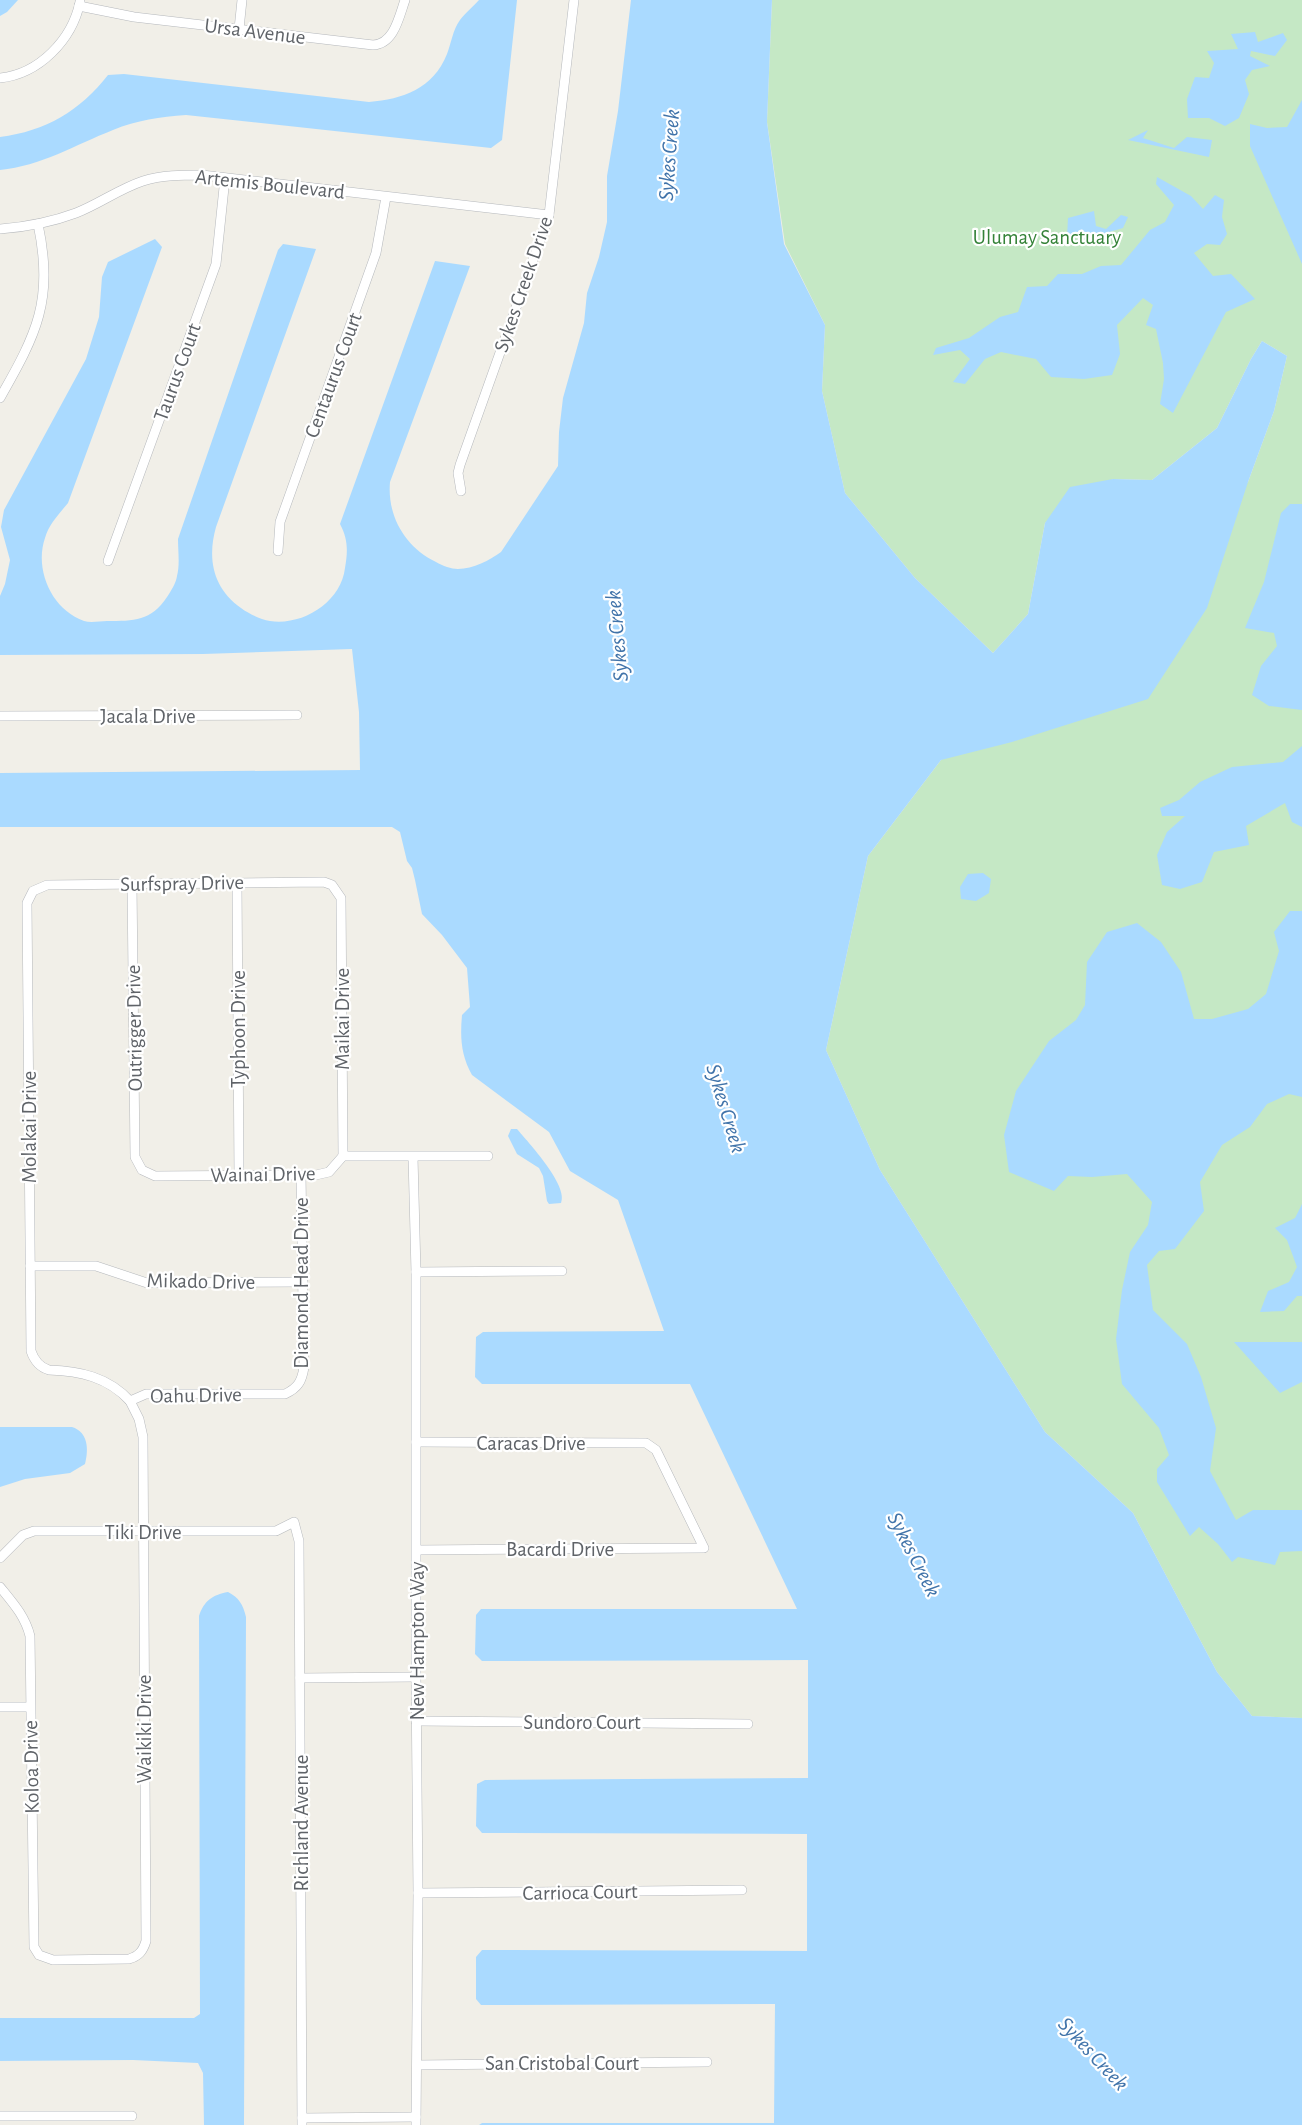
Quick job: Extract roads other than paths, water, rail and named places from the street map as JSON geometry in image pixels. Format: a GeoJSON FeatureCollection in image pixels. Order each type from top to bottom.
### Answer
{"type":"FeatureCollection","features":[{"type":"Feature","properties":{"kind":"street"},"geometry":{"type":"LineString","coordinates":[[239,29],[242,0]]}},
{"type":"Feature","properties":{"kind":"street","name":"Ursa Avenue"},"geometry":{"type":"LineString","coordinates":[[80,3],[134,18],[379,45],[388,40],[391,35],[405,0]]}},
{"type":"Feature","properties":{"kind":"street","name":"Sykes Creek Drive"},"geometry":{"type":"LineString","coordinates":[[461,491],[458,473],[460,465],[549,215],[574,0]]}},
{"type":"Feature","properties":{"kind":"street"},"geometry":{"type":"LineString","coordinates":[[0,78],[29,69],[40,63],[58,47],[70,30],[80,3]]}},
{"type":"Feature","properties":{"kind":"street","name":"Artemis Boulevard"},"geometry":{"type":"LineString","coordinates":[[0,229],[38,224],[79,212],[126,188],[153,178],[183,175],[549,215]]}},
{"type":"Feature","properties":{"kind":"street","name":"Taurus Court"},"geometry":{"type":"LineString","coordinates":[[108,561],[216,264],[225,178]]}},
{"type":"Feature","properties":{"kind":"street","name":"Centaurus Court"},"geometry":{"type":"LineString","coordinates":[[278,551],[280,522],[376,253],[386,197]]}},
{"type":"Feature","properties":{"kind":"street"},"geometry":{"type":"LineString","coordinates":[[0,398],[31,340],[44,295],[45,271],[38,224]]}},
{"type":"Feature","properties":{"kind":"street","name":"Jacala Drive"},"geometry":{"type":"LineString","coordinates":[[0,716],[297,715]]}},
{"type":"Feature","properties":{"kind":"street","name":"Surfspray Drive"},"geometry":{"type":"LineString","coordinates":[[33,891],[47,885],[324,882],[332,885]]}},
{"type":"Feature","properties":{"kind":"street","name":"Typhoon Drive"},"geometry":{"type":"LineString","coordinates":[[237,883],[240,1175]]}},
{"type":"Feature","properties":{"kind":"street","name":"Outrigger Drive"},"geometry":{"type":"LineString","coordinates":[[132,884],[135,1157],[142,1170]]}},
{"type":"Feature","properties":{"kind":"street","name":"Maikai Drive"},"geometry":{"type":"LineString","coordinates":[[332,885],[341,898],[344,1156]]}},
{"type":"Feature","properties":{"kind":"street","name":"Molakai Drive"},"geometry":{"type":"LineString","coordinates":[[33,891],[27,903],[30,1266],[31,1351],[37,1363]]}},
{"type":"Feature","properties":{"kind":"street","name":"Wainai Drive"},"geometry":{"type":"LineString","coordinates":[[142,1170],[155,1176],[316,1175],[329,1172],[344,1156],[488,1156]]}},
{"type":"Feature","properties":{"kind":"street","name":"New Hampton Way"},"geometry":{"type":"LineString","coordinates":[[413,1157],[416,1272],[417,1550],[416,2121]]}},
{"type":"Feature","properties":{"kind":"street","name":"Diamond Head Drive"},"geometry":{"type":"LineString","coordinates":[[295,1389],[302,1379],[304,1367],[301,1175]]}},
{"type":"Feature","properties":{"kind":"street","name":"Mikado Drive"},"geometry":{"type":"LineString","coordinates":[[30,1266],[96,1266],[147,1283],[303,1282]]}},
{"type":"Feature","properties":{"kind":"street"},"geometry":{"type":"LineString","coordinates":[[416,1272],[562,1271]]}},
{"type":"Feature","properties":{"kind":"street","name":"Oahu Drive"},"geometry":{"type":"LineString","coordinates":[[37,1363],[49,1370],[86,1374],[119,1389],[130,1401],[146,1394],[285,1394],[295,1389]]}},
{"type":"Feature","properties":{"kind":"street","name":"Waikiki Drive"},"geometry":{"type":"LineString","coordinates":[[39,1955],[53,1960],[129,1959],[136,1957],[144,1947],[146,1929],[143,1437],[139,1419],[130,1401]]}},
{"type":"Feature","properties":{"kind":"street","name":"Caracas Drive"},"geometry":{"type":"LineString","coordinates":[[416,1442],[646,1443],[657,1450],[704,1548]]}},
{"type":"Feature","properties":{"kind":"street","name":"Tiki Drive"},"geometry":{"type":"LineString","coordinates":[[0,1558],[23,1535],[34,1531],[276,1531],[294,1522]]}},
{"type":"Feature","properties":{"kind":"street","name":"Richland Avenue"},"geometry":{"type":"LineString","coordinates":[[294,1522],[299,1541],[302,2121]]}},
{"type":"Feature","properties":{"kind":"street","name":"Bacardi Drive"},"geometry":{"type":"LineString","coordinates":[[417,1550],[704,1548]]}},
{"type":"Feature","properties":{"kind":"street","name":"Koloa Drive"},"geometry":{"type":"LineString","coordinates":[[0,1587],[20,1612],[30,1636],[33,1939],[34,1947],[39,1955]]}},
{"type":"Feature","properties":{"kind":"street"},"geometry":{"type":"LineString","coordinates":[[300,1678],[416,1677]]}},
{"type":"Feature","properties":{"kind":"street"},"geometry":{"type":"LineString","coordinates":[[0,1707],[30,1707]]}},
{"type":"Feature","properties":{"kind":"street","name":"Sundoro Court"},"geometry":{"type":"LineString","coordinates":[[417,1721],[748,1724]]}},
{"type":"Feature","properties":{"kind":"street","name":"Carrioca Court"},"geometry":{"type":"LineString","coordinates":[[418,1893],[742,1890]]}},
{"type":"Feature","properties":{"kind":"street","name":"San Cristobal Court"},"geometry":{"type":"LineString","coordinates":[[417,2065],[707,2062]]}},
{"type":"Feature","properties":{"kind":"street"},"geometry":{"type":"LineString","coordinates":[[0,2116],[132,2116]]}},
{"type":"Feature","properties":{"kind":"street"},"geometry":{"type":"LineString","coordinates":[[302,2121],[416,2121]]}},
{"type":"Feature","properties":{"kind":"water"},"geometry":{"type":"Polygon","coordinates":[[[0,0],[18,0],[0,16],[0,0]]]}},
{"type":"Feature","properties":{"kind":"water"},"geometry":{"type":"Polygon","coordinates":[[[479,0],[517,0],[502,140],[491,148],[186,115],[131,124],[44,160],[0,170],[0,137],[32,130],[61,117],[86,99],[108,75],[124,74],[369,102],[405,95],[416,90],[434,76],[447,54],[458,24],[479,0]]]}},
{"type":"Feature","properties":{"kind":"water","name":"Sykes Creek"},"geometry":{"type":"Polygon","coordinates":[[[631,0],[772,0],[767,122],[784,244],[825,325],[822,391],[845,493],[915,578],[993,653],[1028,614],[1045,523],[1070,487],[1113,479],[1152,480],[1217,428],[1262,341],[1287,356],[1274,411],[1207,608],[1148,699],[1012,742],[941,760],[868,856],[826,1050],[880,1170],[1045,1432],[1133,1513],[1217,1672],[1252,1716],[1302,1718],[1302,2125],[479,2125],[482,2123],[774,2123],[775,2004],[481,2005],[476,1999],[476,1957],[482,1950],[807,1951],[807,1834],[482,1833],[476,1826],[477,1784],[485,1780],[808,1778],[808,1660],[482,1661],[475,1654],[476,1615],[481,1609],[797,1609],[690,1384],[482,1384],[475,1377],[476,1337],[483,1332],[664,1331],[618,1200],[570,1171],[549,1132],[472,1075],[463,1053],[461,1039],[462,1015],[470,1007],[467,968],[442,935],[422,914],[412,868],[407,861],[400,832],[392,827],[0,827],[0,773],[360,770],[359,712],[352,649],[203,654],[0,655],[0,596],[10,560],[1,527],[4,510],[86,359],[99,317],[102,277],[108,262],[155,239],[162,247],[68,503],[47,533],[42,550],[42,563],[48,587],[63,608],[73,616],[87,622],[134,620],[155,611],[170,592],[178,572],[178,539],[278,250],[283,244],[316,249],[216,527],[212,550],[218,582],[241,608],[262,619],[283,622],[295,620],[318,609],[336,591],[342,580],[347,556],[346,540],[340,524],[435,261],[470,266],[390,482],[392,507],[400,529],[415,548],[425,556],[447,567],[458,569],[487,561],[501,552],[558,466],[563,398],[584,323],[587,293],[607,222],[607,176],[618,111],[631,0]]]}},
{"type":"Feature","properties":{"kind":"water"},"geometry":{"type":"Polygon","coordinates":[[[1255,32],[1258,42],[1283,33],[1287,40],[1275,56],[1251,51],[1250,56],[1270,66],[1252,70],[1245,80],[1249,94],[1239,118],[1225,126],[1209,118],[1188,118],[1187,99],[1195,77],[1209,78],[1214,63],[1207,51],[1238,49],[1231,34],[1255,32]]]}},
{"type":"Feature","properties":{"kind":"water"},"geometry":{"type":"Polygon","coordinates":[[[1302,100],[1302,264],[1250,146],[1250,124],[1267,128],[1287,127],[1302,100]]]}},
{"type":"Feature","properties":{"kind":"water"},"geometry":{"type":"Polygon","coordinates":[[[1148,130],[1143,138],[1174,148],[1187,137],[1212,140],[1209,157],[1128,140],[1148,130]]]}},
{"type":"Feature","properties":{"kind":"water"},"geometry":{"type":"Polygon","coordinates":[[[1157,177],[1191,196],[1203,209],[1215,195],[1224,200],[1222,217],[1227,234],[1220,245],[1207,244],[1194,253],[1213,276],[1231,274],[1255,299],[1226,312],[1173,413],[1160,404],[1164,379],[1163,363],[1156,329],[1146,325],[1153,305],[1143,298],[1117,325],[1120,354],[1112,375],[1084,379],[1051,377],[1036,359],[1001,352],[985,359],[965,384],[953,382],[970,359],[960,350],[933,355],[936,348],[969,338],[1000,317],[1018,312],[1027,287],[1047,286],[1058,274],[1082,274],[1101,266],[1121,265],[1150,230],[1165,222],[1174,205],[1156,184],[1157,177]]]}},
{"type":"Feature","properties":{"kind":"water"},"geometry":{"type":"Polygon","coordinates":[[[1094,211],[1096,226],[1106,229],[1121,215],[1128,217],[1123,228],[1102,234],[1096,242],[1085,241],[1083,231],[1067,237],[1068,218],[1094,211]]]}},
{"type":"Feature","properties":{"kind":"water"},"geometry":{"type":"Polygon","coordinates":[[[1290,504],[1302,504],[1302,710],[1269,706],[1252,695],[1261,666],[1277,646],[1274,633],[1245,628],[1264,582],[1281,513],[1290,504]]]}},
{"type":"Feature","properties":{"kind":"water"},"geometry":{"type":"Polygon","coordinates":[[[1302,746],[1302,827],[1292,822],[1285,803],[1246,826],[1249,845],[1214,852],[1202,882],[1180,889],[1162,885],[1157,855],[1167,832],[1185,816],[1162,816],[1160,808],[1179,800],[1200,782],[1232,767],[1283,762],[1302,746]]]}},
{"type":"Feature","properties":{"kind":"water"},"geometry":{"type":"Polygon","coordinates":[[[983,873],[991,879],[989,893],[976,901],[961,899],[960,887],[968,874],[983,873]]]}},
{"type":"Feature","properties":{"kind":"water"},"geometry":{"type":"Polygon","coordinates":[[[1290,911],[1302,911],[1302,1097],[1289,1094],[1267,1104],[1250,1127],[1222,1145],[1200,1182],[1204,1211],[1175,1249],[1159,1251],[1147,1265],[1153,1310],[1187,1344],[1201,1377],[1216,1428],[1210,1471],[1236,1520],[1253,1510],[1302,1510],[1302,1551],[1280,1552],[1275,1565],[1238,1557],[1232,1562],[1218,1544],[1199,1527],[1190,1536],[1157,1482],[1157,1469],[1169,1455],[1159,1428],[1122,1384],[1116,1339],[1122,1290],[1130,1252],[1148,1225],[1152,1202],[1127,1174],[1092,1177],[1068,1176],[1054,1191],[1009,1172],[1004,1135],[1016,1091],[1049,1041],[1076,1020],[1085,1005],[1087,962],[1107,932],[1137,923],[1161,942],[1181,972],[1194,1019],[1212,1019],[1248,1009],[1266,994],[1279,951],[1274,932],[1290,911]]]}},
{"type":"Feature","properties":{"kind":"water"},"geometry":{"type":"Polygon","coordinates":[[[511,1129],[517,1129],[546,1164],[559,1186],[562,1195],[561,1203],[549,1204],[539,1168],[517,1154],[508,1136],[511,1129]]]}},
{"type":"Feature","properties":{"kind":"water"},"geometry":{"type":"Polygon","coordinates":[[[1302,1204],[1302,1296],[1297,1296],[1284,1311],[1260,1312],[1268,1291],[1289,1282],[1297,1267],[1287,1240],[1275,1228],[1295,1218],[1302,1204]]]}},
{"type":"Feature","properties":{"kind":"water"},"geometry":{"type":"Polygon","coordinates":[[[1234,1342],[1302,1342],[1302,1382],[1280,1393],[1234,1342]]]}},
{"type":"Feature","properties":{"kind":"water"},"geometry":{"type":"Polygon","coordinates":[[[0,1427],[72,1427],[77,1429],[86,1442],[85,1464],[70,1473],[25,1479],[0,1487],[0,1427]]]}},
{"type":"Feature","properties":{"kind":"water"},"geometry":{"type":"Polygon","coordinates":[[[228,1592],[240,1602],[246,1617],[244,2125],[204,2125],[203,2073],[198,2063],[133,2060],[0,2061],[0,2018],[194,2018],[200,2014],[199,1616],[203,1606],[209,1600],[228,1592]]]}},
{"type":"Feature","properties":{"kind":"park label","name":"Ulumay Sanctuary"},"geometry":{"type":"Point","coordinates":[1047,237]}}]}
